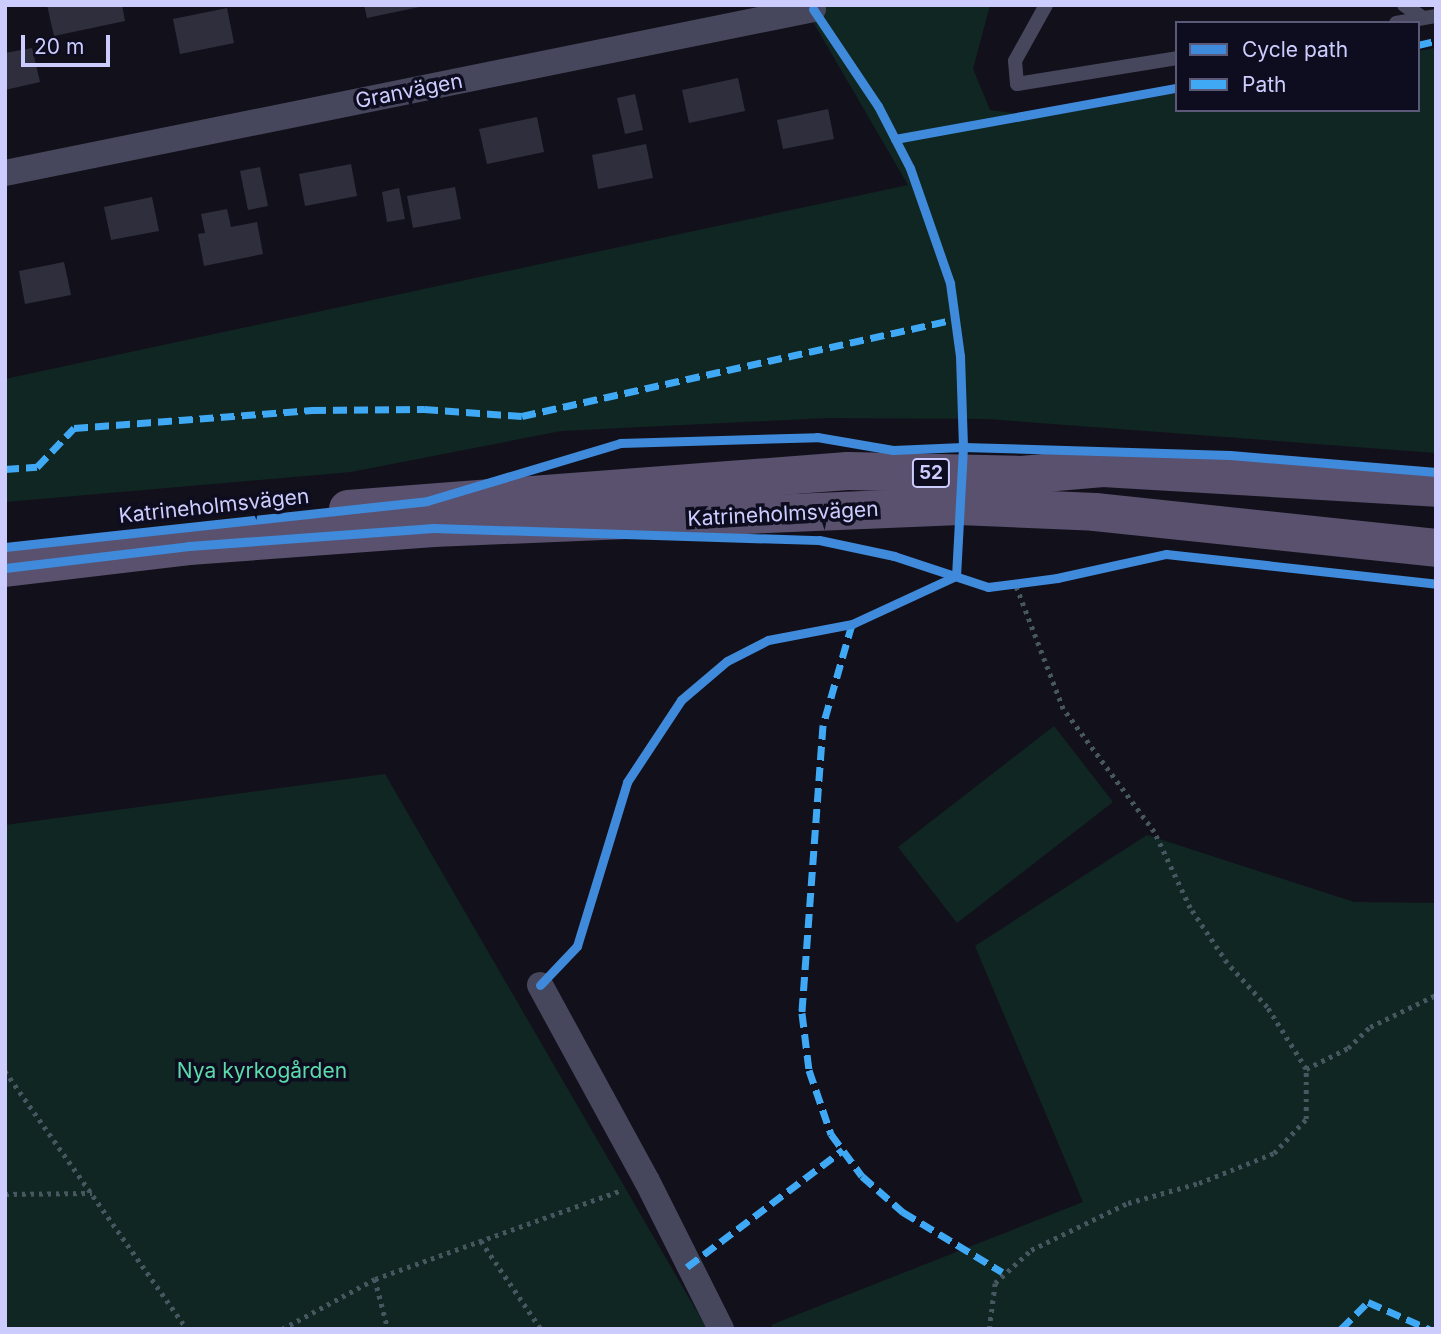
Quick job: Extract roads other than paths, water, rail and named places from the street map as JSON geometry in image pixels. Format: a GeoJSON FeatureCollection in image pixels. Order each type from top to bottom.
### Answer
{"type":"FeatureCollection","features":[{"type":"Feature","properties":{"kind":"main road","name":"Katrineholmsvägen"},"geometry":{"type":"LineString","coordinates":[[5,547],[427,501],[848,471],[1021,475],[1103,468],[1436,488]]}},
{"type":"Feature","properties":{"kind":"main road","name":"Katrineholmsvägen"},"geometry":{"type":"LineString","coordinates":[[5,568],[189,546],[433,528],[822,515],[960,506],[1096,512],[1436,548]]}},
{"type":"Feature","properties":{"kind":"street","name":"Granvägen"},"geometry":{"type":"LineString","coordinates":[[5,173],[812,7]]}},
{"type":"Feature","properties":{"kind":"street"},"geometry":{"type":"LineString","coordinates":[[540,985],[647,1181],[721,1329]]}},
{"type":"Feature","properties":{"kind":"lane"},"geometry":{"type":"LineString","coordinates":[[1046,5],[1015,61],[1017,84],[1175,58]]}},
{"type":"Feature","properties":{"kind":"lane"},"geometry":{"type":"LineString","coordinates":[[1404,5],[1430,17]]}},
{"type":"Feature","properties":{"kind":"lane"},"geometry":{"type":"LineString","coordinates":[[1407,21],[1430,17]]}},
{"type":"Feature","properties":{"kind":"park label","name":"Nya kyrkogården"},"geometry":{"type":"Point","coordinates":[262,1071]}}]}
